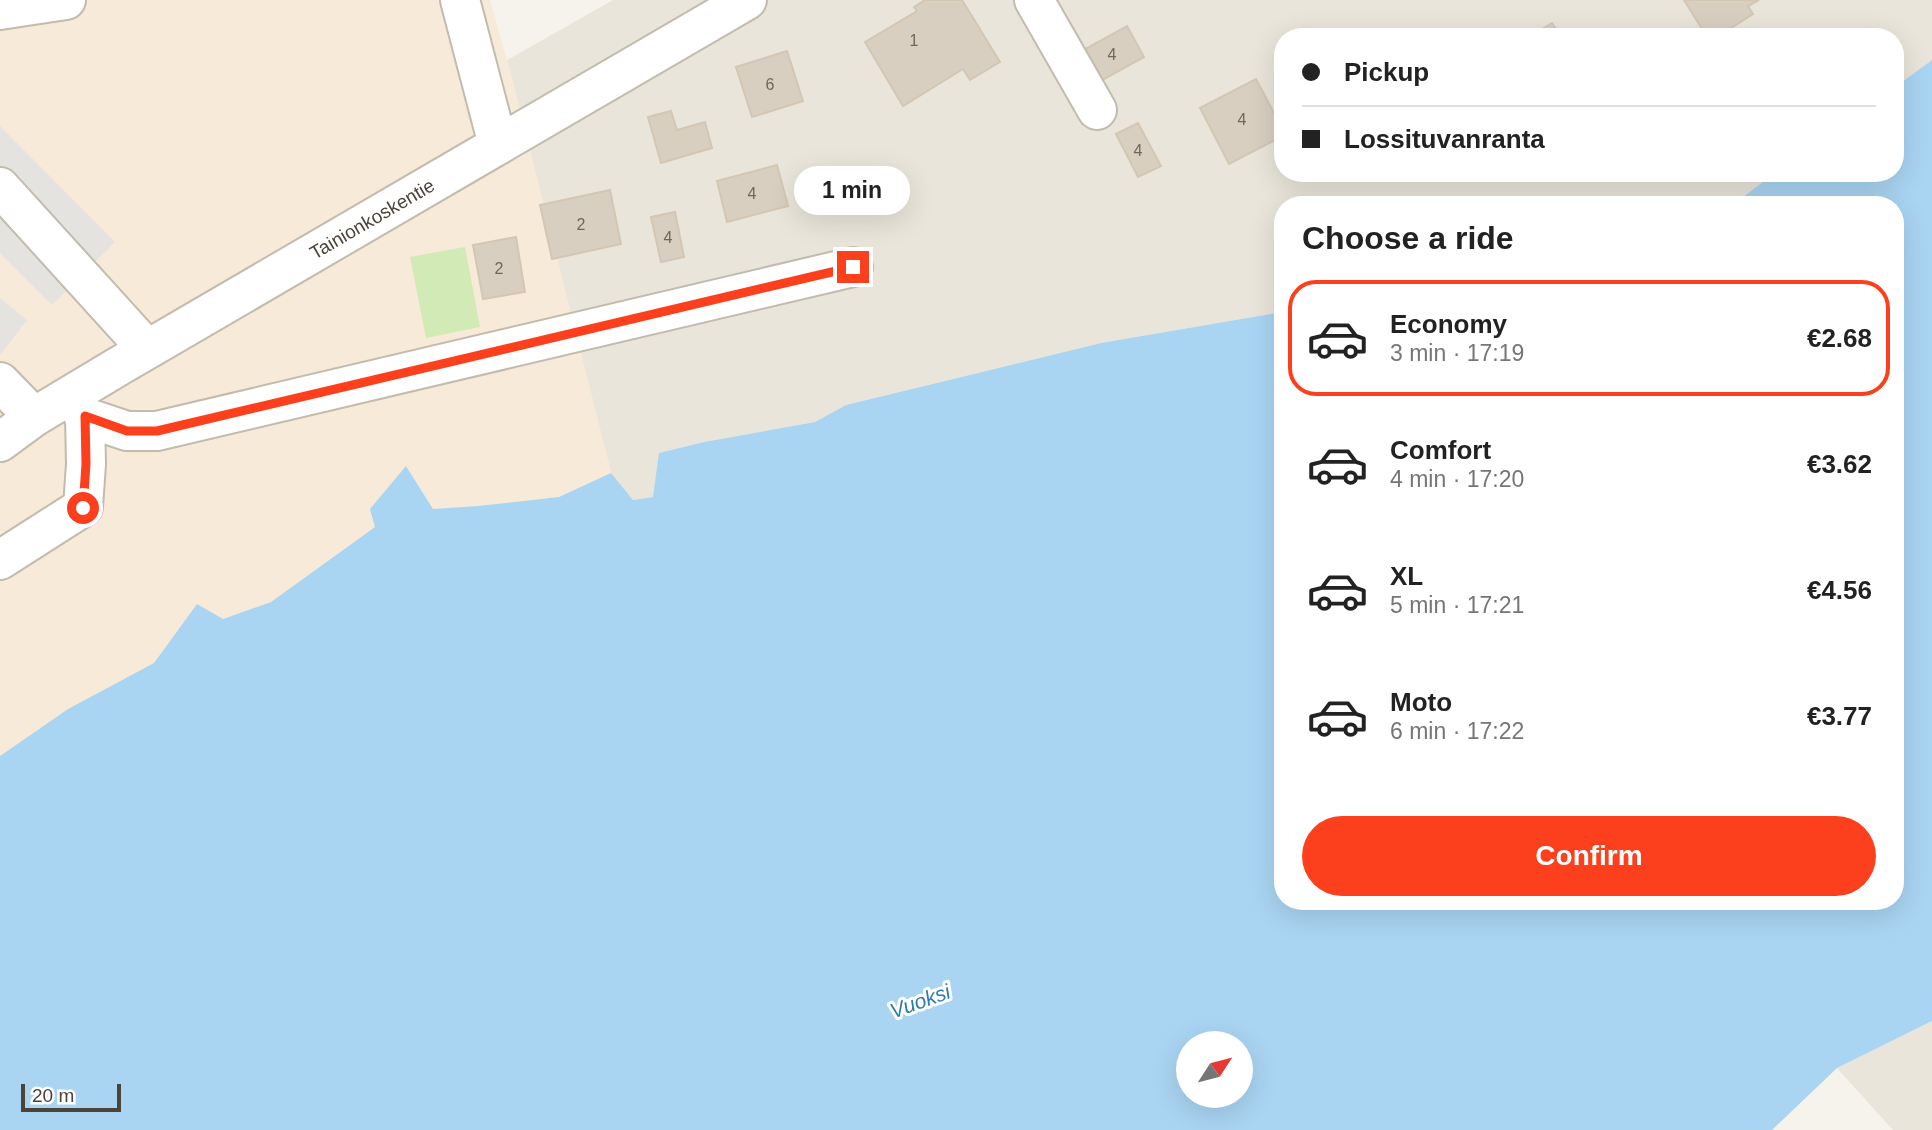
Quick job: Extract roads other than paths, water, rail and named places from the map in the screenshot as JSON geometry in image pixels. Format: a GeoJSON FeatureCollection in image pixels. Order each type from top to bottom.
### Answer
{"type":"FeatureCollection","features":[{"type":"Feature","properties":{"kind":"street"},"geometry":{"type":"LineString","coordinates":[[0,10],[66,0]]}},
{"type":"Feature","properties":{"kind":"street"},"geometry":{"type":"LineString","coordinates":[[460,0],[498,145]]}},
{"type":"Feature","properties":{"kind":"street","name":"Tainionkoskentie"},"geometry":{"type":"LineString","coordinates":[[0,442],[34,417],[78,406],[147,349],[747,0]]}},
{"type":"Feature","properties":{"kind":"street"},"geometry":{"type":"LineString","coordinates":[[1034,0],[1097,110]]}},
{"type":"Feature","properties":{"kind":"street"},"geometry":{"type":"LineString","coordinates":[[0,187],[147,349]]}},
{"type":"Feature","properties":{"kind":"street"},"geometry":{"type":"LineString","coordinates":[[78,406],[127,431],[165,430],[853,267]]}},
{"type":"Feature","properties":{"kind":"street"},"geometry":{"type":"LineString","coordinates":[[0,382],[34,417]]}},
{"type":"Feature","properties":{"kind":"street"},"geometry":{"type":"LineString","coordinates":[[0,560],[83,508],[86,464],[78,406]]}},
{"type":"Feature","properties":{"kind":"water","name":"Vuoksi"},"geometry":{"type":"Polygon","coordinates":[[[1932,60],[1932,1021],[1837,1068],[1772,1130],[0,1130],[0,756],[68,709],[154,663],[197,604],[223,619],[271,602],[375,527],[370,509],[406,466],[433,509],[559,497],[611,473],[633,500],[653,497],[659,453],[815,422],[846,405],[1101,343],[1274,314],[1274,910],[1904,910],[1904,196],[1744,196],[1763,182],[1904,182],[1904,80],[1932,60]]]}}]}
